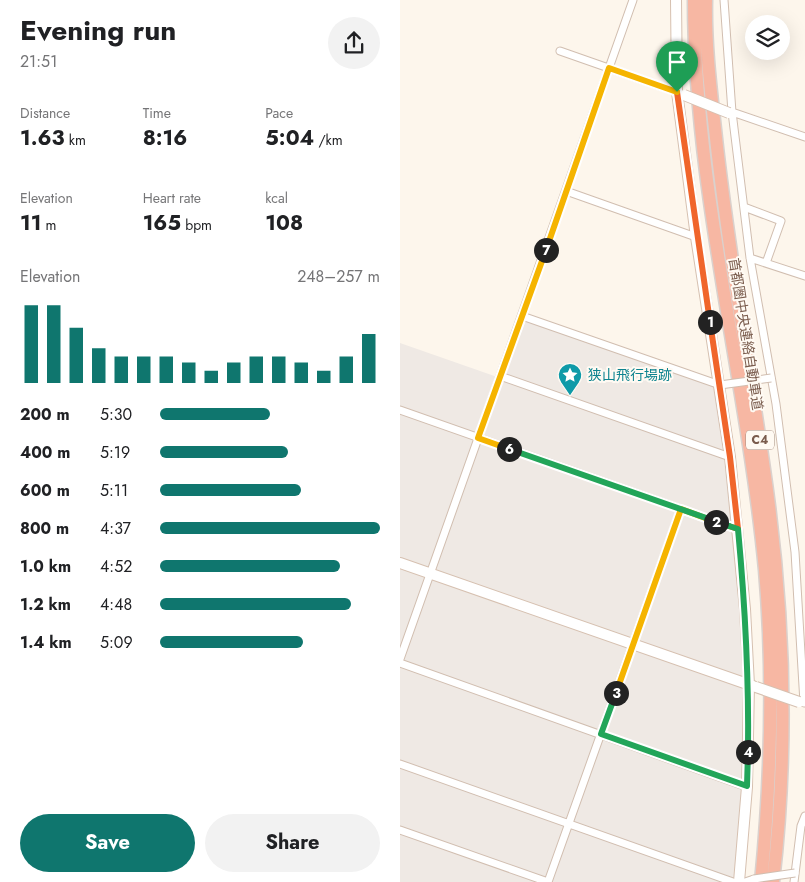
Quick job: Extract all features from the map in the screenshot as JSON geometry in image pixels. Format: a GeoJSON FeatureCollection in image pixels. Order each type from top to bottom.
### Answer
{"type":"FeatureCollection","features":[{"type":"Feature","properties":{"kind":"highway","name":"首都圏中央連絡自動車道"},"geometry":{"type":"LineString","coordinates":[[694,0],[697,75],[708,178],[765,571],[770,662],[770,754],[758,881]]}},
{"type":"Feature","properties":{"kind":"highway","name":"首都圏中央連絡自動車道"},"geometry":{"type":"LineString","coordinates":[[706,0],[709,73],[720,176],[765,471],[777,570],[782,662],[782,754],[773,882]]}},
{"type":"Feature","properties":{"kind":"street"},"geometry":{"type":"LineString","coordinates":[[400,659],[633,0]]}},
{"type":"Feature","properties":{"kind":"street"},"geometry":{"type":"LineString","coordinates":[[676,0],[680,93],[696,237],[730,457],[752,686],[747,786],[739,882]]}},
{"type":"Feature","properties":{"kind":"street"},"geometry":{"type":"LineString","coordinates":[[400,563],[803,703],[795,552],[776,404],[750,258],[731,112],[724,0]]}},
{"type":"Feature","properties":{"kind":"street"},"geometry":{"type":"LineString","coordinates":[[560,51],[805,137]]}},
{"type":"Feature","properties":{"kind":"street"},"geometry":{"type":"LineString","coordinates":[[566,191],[696,237]]}},
{"type":"Feature","properties":{"kind":"street"},"geometry":{"type":"LineString","coordinates":[[744,207],[781,221],[766,263]]}},
{"type":"Feature","properties":{"kind":"street"},"geometry":{"type":"LineString","coordinates":[[750,258],[805,276]]}},
{"type":"Feature","properties":{"kind":"street"},"geometry":{"type":"LineString","coordinates":[[522,316],[720,386],[772,378]]}},
{"type":"Feature","properties":{"kind":"street"},"geometry":{"type":"LineString","coordinates":[[500,376],[730,457]]}},
{"type":"Feature","properties":{"kind":"street"},"geometry":{"type":"LineString","coordinates":[[400,410],[738,529]]}},
{"type":"Feature","properties":{"kind":"street"},"geometry":{"type":"LineString","coordinates":[[400,830],[548,882],[681,509]]}},
{"type":"Feature","properties":{"kind":"street"},"geometry":{"type":"LineString","coordinates":[[400,663],[747,786]]}},
{"type":"Feature","properties":{"kind":"street"},"geometry":{"type":"LineString","coordinates":[[400,764],[569,822],[733,882]]}},
{"type":"Feature","properties":{"kind":"street"},"geometry":{"type":"LineString","coordinates":[[794,882],[802,846],[805,816]]}},
{"type":"Feature","properties":{"kind":"street"},"geometry":{"type":"LineString","coordinates":[[745,882],[795,873]]}},
{"type":"Feature","properties":{"kind":"shaded area"},"geometry":{"type":"Polygon","coordinates":[[[526,320],[716,387],[728,460],[737,551],[746,691],[744,789],[734,882],[400,882],[400,343],[503,379],[526,320]]]}},
{"type":"Feature","properties":{"kind":"place","name":"狭山飛行場跡"},"geometry":{"type":"Point","coordinates":[570,396]}},
{"type":"Feature","properties":{"kind":"route"},"geometry":{"type":"LineString","coordinates":[[677,92],[609,68],[478,438],[738,529],[749,685],[747,786],[601,734],[634,643],[681,509],[738,529],[730,457],[696,237],[677,92]]}}]}
